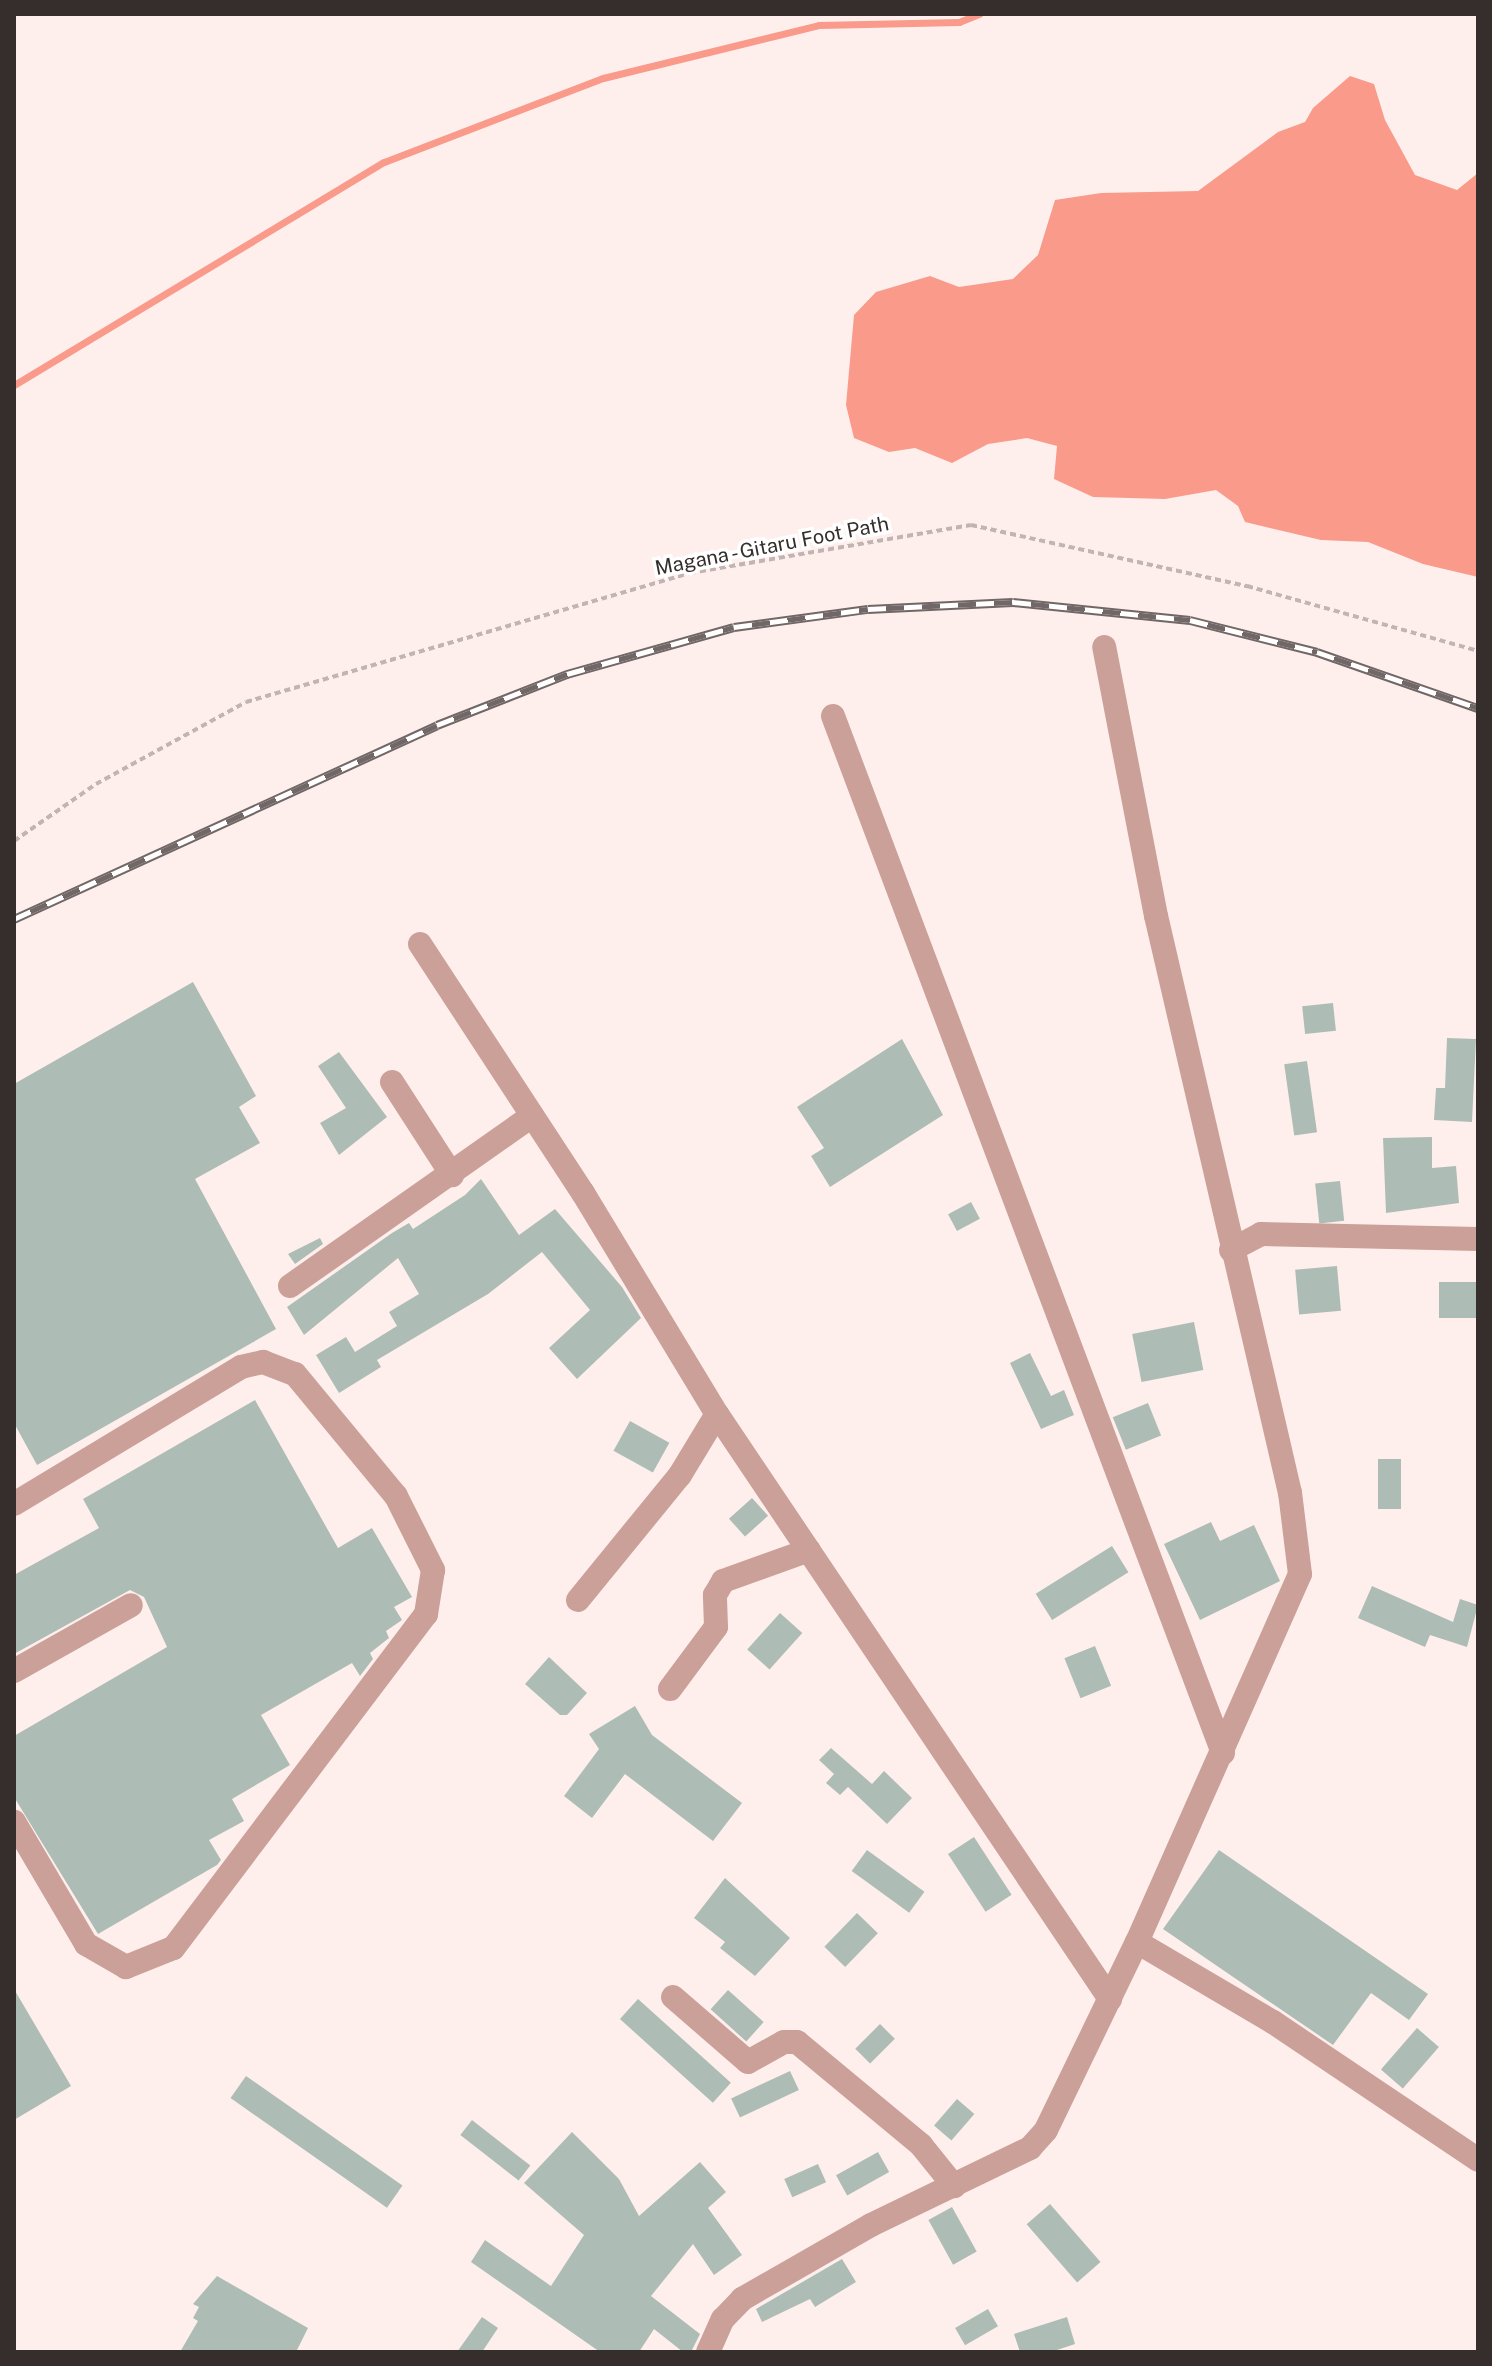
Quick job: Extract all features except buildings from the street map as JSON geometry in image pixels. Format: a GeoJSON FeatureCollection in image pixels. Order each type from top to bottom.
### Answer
{"type":"FeatureCollection","features":[{"type":"Feature","properties":{"kind":"street"},"geometry":{"type":"LineString","coordinates":[[708,2352],[723,2319],[742,2299],[871,2225],[1030,2148],[1046,2130],[1137,1942],[1293,1600],[1301,1559],[1290,1493],[1231,1250],[1156,916],[1104,647]]}},
{"type":"Feature","properties":{"kind":"street"},"geometry":{"type":"LineString","coordinates":[[833,716],[1223,1753]]}},
{"type":"Feature","properties":{"kind":"street"},"geometry":{"type":"LineString","coordinates":[[420,944],[532,1116],[717,1414],[1110,1999]]}},
{"type":"Feature","properties":{"kind":"street"},"geometry":{"type":"LineString","coordinates":[[392,1082],[452,1175]]}},
{"type":"Feature","properties":{"kind":"street"},"geometry":{"type":"LineString","coordinates":[[290,1286],[532,1116]]}},
{"type":"Feature","properties":{"kind":"street"},"geometry":{"type":"LineString","coordinates":[[1231,1250],[1261,1234],[1478,1239]]}},
{"type":"Feature","properties":{"kind":"street"},"geometry":{"type":"LineString","coordinates":[[14,1822],[86,1944],[126,1967],[173,1948],[410,1637],[426,1614],[433,1588],[433,1570],[396,1496],[295,1374],[263,1362],[241,1367],[16,1499]]}},
{"type":"Feature","properties":{"kind":"street"},"geometry":{"type":"LineString","coordinates":[[578,1600],[680,1475],[717,1414]]}},
{"type":"Feature","properties":{"kind":"street"},"geometry":{"type":"LineString","coordinates":[[670,1689],[716,1627],[715,1595],[723,1581],[809,1550]]}},
{"type":"Feature","properties":{"kind":"street"},"geometry":{"type":"LineString","coordinates":[[14,1671],[131,1605]]}},
{"type":"Feature","properties":{"kind":"street"},"geometry":{"type":"LineString","coordinates":[[1137,1942],[1273,2022],[1478,2160]]}},
{"type":"Feature","properties":{"kind":"street"},"geometry":{"type":"LineString","coordinates":[[673,1997],[748,2062],[784,2042],[797,2042],[921,2145],[954,2186]]}},
{"type":"Feature","properties":{"kind":"path"},"geometry":{"type":"LineString","coordinates":[[1387,14],[1435,14]]}},
{"type":"Feature","properties":{"kind":"path","name":"Magana - Gitaru Foot Path"},"geometry":{"type":"LineString","coordinates":[[14,841],[96,784],[246,702],[690,573],[971,525],[1247,586],[1478,651]]}},
{"type":"Feature","properties":{"kind":"shaded area"},"geometry":{"type":"Polygon","coordinates":[[[1350,76],[1374,84],[1385,120],[1415,175],[1457,190],[1478,173],[1478,577],[1423,564],[1368,542],[1321,540],[1245,522],[1238,506],[1216,490],[1165,499],[1093,497],[1054,479],[1057,446],[1027,438],[988,444],[952,463],[915,448],[889,452],[854,438],[846,405],[854,315],[876,292],[930,276],[959,287],[1013,279],[1038,255],[1055,200],[1101,193],[1198,191],[1278,132],[1305,122],[1313,108],[1350,76]]]}},
{"type":"Feature","properties":{"kind":"waterway"},"geometry":{"type":"LineString","coordinates":[[14,385],[384,162],[603,78],[819,25],[959,22],[979,14]]}},
{"type":"Feature","properties":{"kind":"railway"},"geometry":{"type":"LineString","coordinates":[[14,919],[437,725],[567,674],[734,627],[868,609],[1013,602],[1190,620],[1317,652],[1478,708]]}}]}
